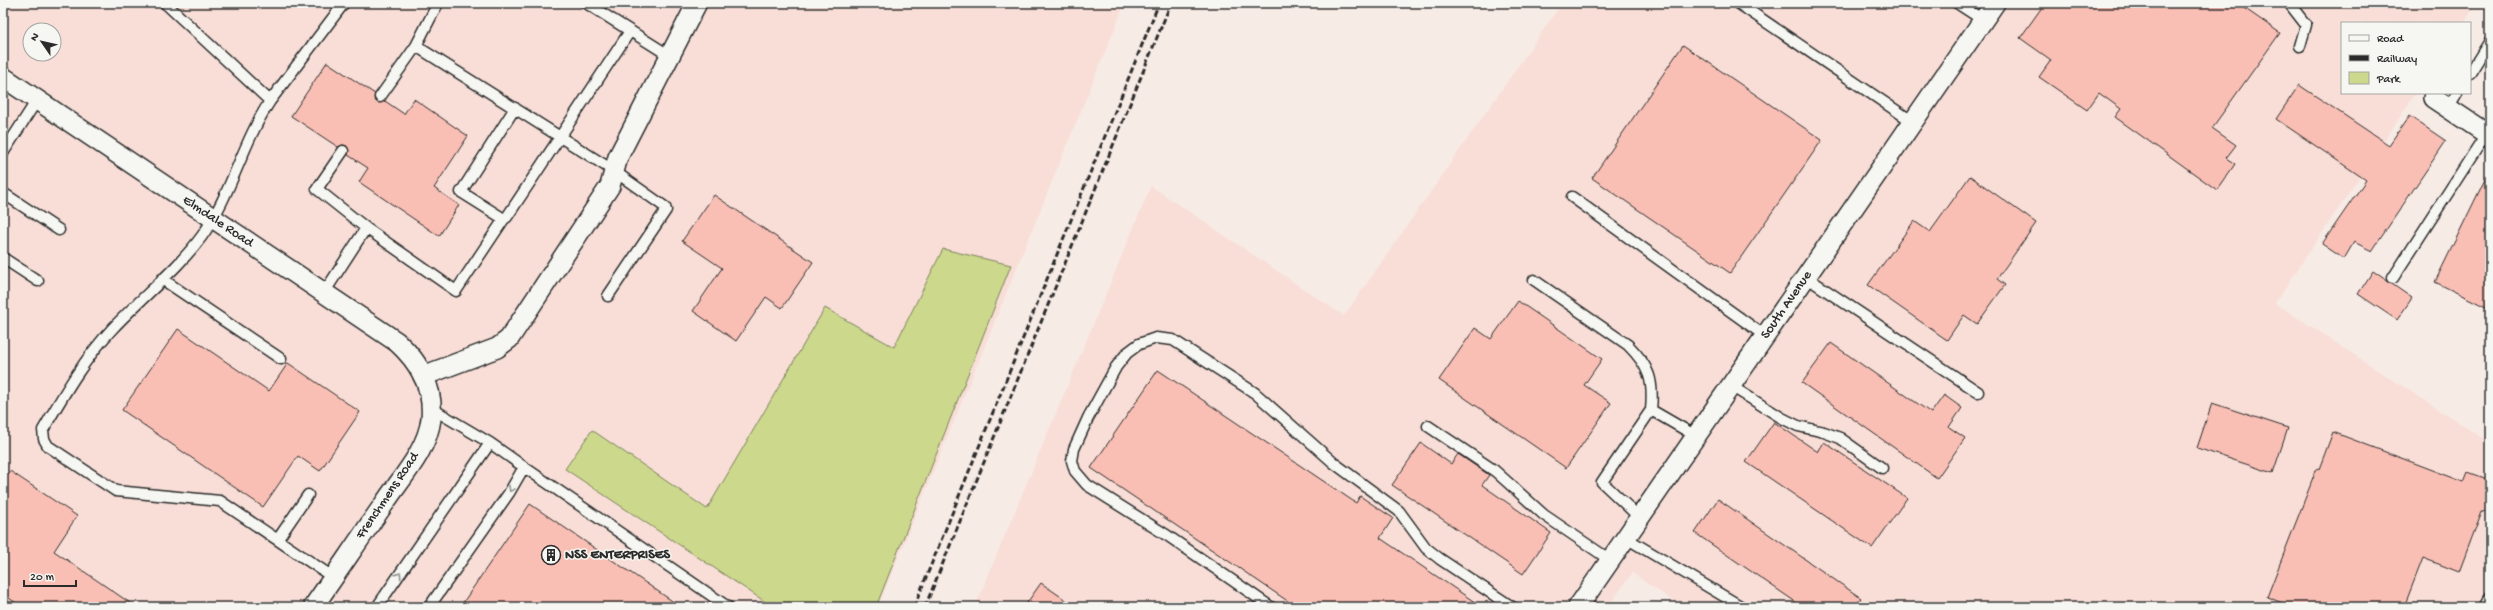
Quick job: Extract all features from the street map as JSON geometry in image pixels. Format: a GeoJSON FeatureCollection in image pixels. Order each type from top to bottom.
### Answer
{"type":"FeatureCollection","features":[{"type":"Feature","properties":{"kind":"street"},"geometry":{"type":"LineString","coordinates":[[423,376],[497,348],[509,339],[610,186],[618,157],[697,3]]}},
{"type":"Feature","properties":{"kind":"street","name":"South Avenue"},"geometry":{"type":"LineString","coordinates":[[1578,607],[1995,3]]}},
{"type":"Feature","properties":{"kind":"street","name":"Elmdale Road"},"geometry":{"type":"LineString","coordinates":[[3,77],[397,342],[409,353],[423,376]]}},
{"type":"Feature","properties":{"kind":"street"},"geometry":{"type":"LineString","coordinates":[[2446,100],[2488,135]]}},
{"type":"Feature","properties":{"kind":"street","name":"Frenchmens Road"},"geometry":{"type":"LineString","coordinates":[[313,607],[420,449],[430,421],[431,408],[429,392],[423,376]]}},
{"type":"Feature","properties":{"kind":"lane"},"geometry":{"type":"LineString","coordinates":[[164,3],[270,101]]}},
{"type":"Feature","properties":{"kind":"lane"},"geometry":{"type":"LineString","coordinates":[[334,578],[220,501],[116,491],[48,446],[44,439],[43,430],[74,376],[113,328],[195,245],[214,218],[257,121],[270,101],[344,3]]}},
{"type":"Feature","properties":{"kind":"lane"},"geometry":{"type":"LineString","coordinates":[[380,97],[416,46],[438,3]]}},
{"type":"Feature","properties":{"kind":"lane"},"geometry":{"type":"LineString","coordinates":[[586,3],[670,56]]}},
{"type":"Feature","properties":{"kind":"lane"},"geometry":{"type":"LineString","coordinates":[[1738,3],[1913,122]]}},
{"type":"Feature","properties":{"kind":"lane"},"geometry":{"type":"LineString","coordinates":[[1957,3],[1983,20]]}},
{"type":"Feature","properties":{"kind":"lane"},"geometry":{"type":"LineString","coordinates":[[2289,3],[2306,25],[2300,46]]}},
{"type":"Feature","properties":{"kind":"lane"},"geometry":{"type":"LineString","coordinates":[[343,151],[317,189],[366,228],[456,291],[504,219],[507,217],[630,31]]}},
{"type":"Feature","properties":{"kind":"lane"},"geometry":{"type":"LineString","coordinates":[[2471,71],[2490,41]]}},
{"type":"Feature","properties":{"kind":"lane"},"geometry":{"type":"LineString","coordinates":[[416,46],[614,171],[665,207],[666,210],[608,296]]}},
{"type":"Feature","properties":{"kind":"lane"},"geometry":{"type":"LineString","coordinates":[[3,153],[37,100]]}},
{"type":"Feature","properties":{"kind":"lane"},"geometry":{"type":"LineString","coordinates":[[504,219],[461,192],[515,108]]}},
{"type":"Feature","properties":{"kind":"lane"},"geometry":{"type":"LineString","coordinates":[[2393,278],[2488,135]]}},
{"type":"Feature","properties":{"kind":"lane"},"geometry":{"type":"LineString","coordinates":[[3,193],[59,230]]}},
{"type":"Feature","properties":{"kind":"lane"},"geometry":{"type":"LineString","coordinates":[[1572,197],[1765,336]]}},
{"type":"Feature","properties":{"kind":"lane"},"geometry":{"type":"LineString","coordinates":[[324,293],[366,228]]}},
{"type":"Feature","properties":{"kind":"lane"},"geometry":{"type":"LineString","coordinates":[[3,258],[38,281]]}},
{"type":"Feature","properties":{"kind":"lane"},"geometry":{"type":"LineString","coordinates":[[1806,277],[1978,392]]}},
{"type":"Feature","properties":{"kind":"lane"},"geometry":{"type":"LineString","coordinates":[[162,279],[281,358]]}},
{"type":"Feature","properties":{"kind":"lane"},"geometry":{"type":"LineString","coordinates":[[1534,280],[1628,346],[1641,358],[1649,373],[1653,393],[1651,410],[1602,482],[1640,518]]}},
{"type":"Feature","properties":{"kind":"lane"},"geometry":{"type":"LineString","coordinates":[[1271,607],[1168,536],[1087,485],[1075,471],[1072,461],[1074,449],[1088,418],[1116,367],[1127,353],[1139,344],[1156,338],[1173,340],[1255,393],[1334,463],[1399,511],[1426,548],[1512,607]]}},
{"type":"Feature","properties":{"kind":"lane"},"geometry":{"type":"LineString","coordinates":[[1731,386],[1782,418],[1798,426],[1824,432],[1840,438],[1882,468]]}},
{"type":"Feature","properties":{"kind":"lane"},"geometry":{"type":"LineString","coordinates":[[431,408],[490,443],[728,607]]}},
{"type":"Feature","properties":{"kind":"lane"},"geometry":{"type":"LineString","coordinates":[[1651,410],[1696,436]]}},
{"type":"Feature","properties":{"kind":"lane"},"geometry":{"type":"LineString","coordinates":[[1428,426],[1495,471],[1544,515],[1610,560]]}},
{"type":"Feature","properties":{"kind":"lane"},"geometry":{"type":"LineString","coordinates":[[376,607],[490,443]]}},
{"type":"Feature","properties":{"kind":"lane"},"geometry":{"type":"LineString","coordinates":[[429,607],[509,493],[524,467]]}},
{"type":"Feature","properties":{"kind":"lane"},"geometry":{"type":"LineString","coordinates":[[278,539],[308,495]]}},
{"type":"Feature","properties":{"kind":"lane"},"geometry":{"type":"LineString","coordinates":[[1626,538],[1742,607]]}},
{"type":"Feature","properties":{"kind":"lane"},"geometry":{"type":"LineString","coordinates":[[2484,607],[2490,597]]}},
{"type":"Feature","properties":{"kind":"shaded area"},"geometry":{"type":"Polygon","coordinates":[[[3,3],[1125,3],[878,607],[3,607],[3,3]]]}},
{"type":"Feature","properties":{"kind":"shaded area"},"geometry":{"type":"Polygon","coordinates":[[[1562,3],[2477,3],[2465,22],[2341,22],[2341,94],[2415,94],[2275,303],[2490,443],[2490,607],[1682,607],[1632,573],[1608,607],[975,607],[1151,186],[1344,316],[1562,3]]]}},
{"type":"Feature","properties":{"kind":"green space"},"geometry":{"type":"Polygon","coordinates":[[[943,249],[1011,265],[876,607],[773,607],[565,469],[592,430],[707,509],[825,308],[894,347],[943,249]]]}},
{"type":"Feature","properties":{"kind":"building"},"geometry":{"type":"Polygon","coordinates":[[[2045,3],[2237,3],[2280,33],[2212,128],[2236,145],[2226,158],[2235,164],[2217,190],[2115,117],[2121,109],[2099,93],[2087,110],[2039,77],[2051,60],[2020,38],[2045,3]]]}},
{"type":"Feature","properties":{"kind":"building"},"geometry":{"type":"Polygon","coordinates":[[[1683,45],[1822,140],[1730,273],[1592,178],[1683,45]]]}},
{"type":"Feature","properties":{"kind":"building"},"geometry":{"type":"Polygon","coordinates":[[[327,62],[375,94],[374,99],[377,102],[385,101],[404,114],[414,99],[468,136],[434,188],[459,205],[439,236],[359,182],[368,168],[348,155],[347,146],[343,145],[338,147],[291,116],[327,62]]]}},
{"type":"Feature","properties":{"kind":"building"},"geometry":{"type":"Polygon","coordinates":[[[2299,85],[2389,145],[2409,116],[2446,141],[2372,251],[2354,242],[2344,259],[2322,244],[2366,180],[2276,119],[2299,85]]]}},
{"type":"Feature","properties":{"kind":"building"},"geometry":{"type":"Polygon","coordinates":[[[2490,169],[2490,309],[2435,282],[2490,169]]]}},
{"type":"Feature","properties":{"kind":"building"},"geometry":{"type":"Polygon","coordinates":[[[1970,176],[2036,223],[1997,279],[2005,285],[1977,324],[1964,315],[1947,340],[1868,285],[1914,221],[1930,232],[1970,176]]]}},
{"type":"Feature","properties":{"kind":"building"},"geometry":{"type":"Polygon","coordinates":[[[714,195],[813,262],[782,308],[766,297],[736,341],[693,311],[722,268],[682,241],[714,195]]]}},
{"type":"Feature","properties":{"kind":"building"},"geometry":{"type":"Polygon","coordinates":[[[2373,271],[2412,298],[2397,320],[2358,294],[2373,271]]]}},
{"type":"Feature","properties":{"kind":"building"},"geometry":{"type":"Polygon","coordinates":[[[1518,301],[1602,359],[1584,385],[1611,403],[1566,468],[1439,380],[1475,328],[1491,339],[1518,301]]]}},
{"type":"Feature","properties":{"kind":"building"},"geometry":{"type":"Polygon","coordinates":[[[178,329],[269,391],[288,363],[360,412],[320,471],[298,456],[263,507],[122,410],[178,329]]]}},
{"type":"Feature","properties":{"kind":"building"},"geometry":{"type":"Polygon","coordinates":[[[1831,343],[1931,413],[1944,395],[1962,408],[1949,427],[1965,438],[1937,478],[1802,383],[1831,343]]]}},
{"type":"Feature","properties":{"kind":"building"},"geometry":{"type":"Polygon","coordinates":[[[1158,370],[1356,503],[1360,496],[1393,518],[1380,538],[1482,607],[1285,607],[1289,602],[1091,468],[1158,370]]]}},
{"type":"Feature","properties":{"kind":"building"},"geometry":{"type":"Polygon","coordinates":[[[2212,403],[2288,428],[2273,473],[2197,448],[2212,403]]]}},
{"type":"Feature","properties":{"kind":"building"},"geometry":{"type":"Polygon","coordinates":[[[1774,422],[1818,452],[1824,442],[1907,498],[1872,548],[1746,462],[1774,422]]]}},
{"type":"Feature","properties":{"kind":"building"},"geometry":{"type":"Polygon","coordinates":[[[2333,432],[2464,482],[2468,472],[2490,480],[2490,513],[2482,511],[2459,572],[2423,558],[2404,607],[2293,607],[2267,597],[2317,468],[2319,469],[2333,432]]]}},
{"type":"Feature","properties":{"kind":"building"},"geometry":{"type":"Polygon","coordinates":[[[1421,443],[1451,464],[1458,454],[1489,475],[1482,485],[1551,533],[1523,574],[1392,485],[1421,443]]]}},
{"type":"Feature","properties":{"kind":"building"},"geometry":{"type":"Polygon","coordinates":[[[10,471],[77,516],[54,551],[136,607],[22,607],[3,594],[3,481],[10,471]]]}},
{"type":"Feature","properties":{"kind":"building"},"geometry":{"type":"Polygon","coordinates":[[[1718,499],[1861,598],[1855,607],[1803,607],[1695,533],[1718,499]]]}},
{"type":"Feature","properties":{"kind":"building","name":"NSS ENTERPRISES"},"geometry":{"type":"Polygon","coordinates":[[[530,504],[681,607],[460,607],[530,504]]]}},
{"type":"Feature","properties":{"kind":"building"},"geometry":{"type":"Polygon","coordinates":[[[1041,583],[1076,607],[1024,607],[1041,583]]]}},
{"type":"Feature","properties":{"kind":"railway"},"geometry":{"type":"LineString","coordinates":[[914,607],[1159,3]]}},
{"type":"Feature","properties":{"kind":"railway"},"geometry":{"type":"LineString","coordinates":[[925,607],[1171,3]]}},
{"type":"Feature","properties":{"kind":"place","name":"NSS ENTERPRISES"},"geometry":{"type":"Point","coordinates":[551,555]}}]}
